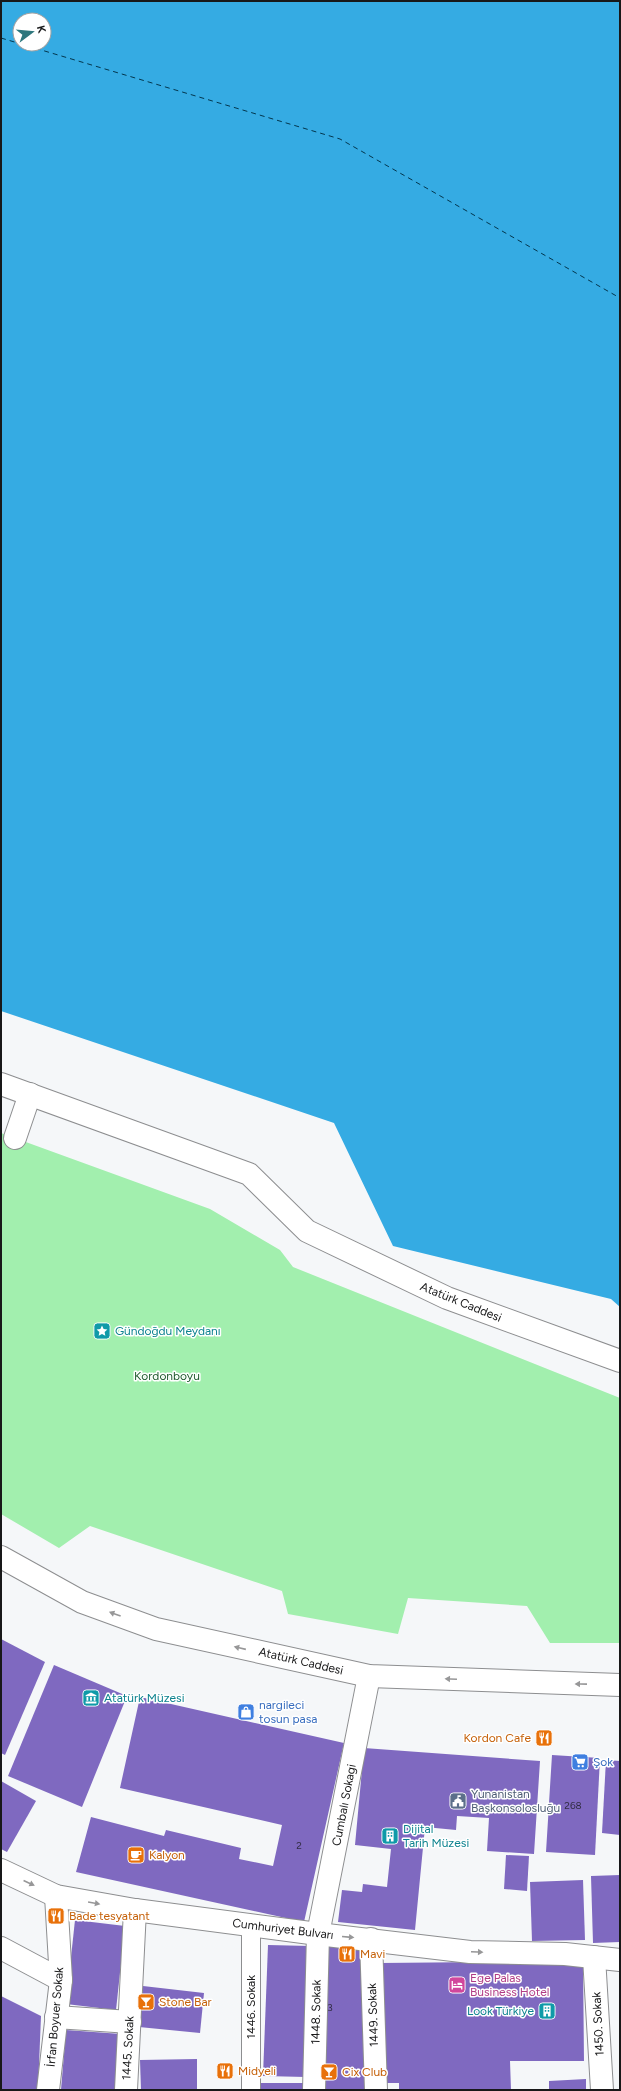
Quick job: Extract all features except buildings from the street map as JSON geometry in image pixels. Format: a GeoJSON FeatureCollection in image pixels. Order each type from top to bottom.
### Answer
{"type":"FeatureCollection","features":[{"type":"Feature","properties":{"kind":"street","name":"Atatürk Caddesi"},"geometry":{"type":"LineString","coordinates":[[1,1084],[249,1174],[307,1231],[447,1298],[620,1361]]}},
{"type":"Feature","properties":{"kind":"street"},"geometry":{"type":"LineString","coordinates":[[15,1138],[30,1094]]}},
{"type":"Feature","properties":{"kind":"street","name":"Atatürk Caddesi"},"geometry":{"type":"LineString","coordinates":[[1,1557],[82,1602],[156,1629],[369,1676],[620,1685]]}},
{"type":"Feature","properties":{"kind":"street","name":"Cumbalı Sokagi"},"geometry":{"type":"LineString","coordinates":[[318,1934],[369,1676]]}},
{"type":"Feature","properties":{"kind":"street","name":"Cumhuriyet Bulvarı"},"geometry":{"type":"LineString","coordinates":[[1,1870],[56,1896],[135,1910],[470,1952],[565,1954],[620,1960]]}},
{"type":"Feature","properties":{"kind":"street","name":"İrfan Boyuer Sokak"},"geometry":{"type":"LineString","coordinates":[[48,2090],[61,1980],[56,1896]]}},
{"type":"Feature","properties":{"kind":"street","name":"1445. Sokak"},"geometry":{"type":"LineString","coordinates":[[126,2090],[135,1910]]}},
{"type":"Feature","properties":{"kind":"street","name":"1448. Sokak"},"geometry":{"type":"LineString","coordinates":[[314,2090],[318,1934]]}},
{"type":"Feature","properties":{"kind":"street","name":"1449. Sokak"},"geometry":{"type":"LineString","coordinates":[[371,1939],[376,2090]]}},
{"type":"Feature","properties":{"kind":"street"},"geometry":{"type":"LineString","coordinates":[[1,1948],[61,1980]]}},
{"type":"Feature","properties":{"kind":"street","name":"1450. Sokak"},"geometry":{"type":"LineString","coordinates":[[594,1957],[602,2090]]}},
{"type":"Feature","properties":{"kind":"street"},"geometry":{"type":"LineString","coordinates":[[56,2017],[130,2022]]}},
{"type":"Feature","properties":{"kind":"lane","name":"1446. Sokak"},"geometry":{"type":"LineString","coordinates":[[250,2090],[251,1925]]}},
{"type":"Feature","properties":{"kind":"green space","name":"Kordonboyu"},"geometry":{"type":"Polygon","coordinates":[[[1,1133],[210,1209],[280,1250],[293,1267],[620,1398],[620,1643],[550,1643],[527,1606],[408,1598],[398,1634],[288,1614],[282,1591],[90,1526],[59,1548],[1,1514],[1,1133]]]}},
{"type":"Feature","properties":{"kind":"water"},"geometry":{"type":"Polygon","coordinates":[[[1,1],[620,1],[620,1307],[611,1299],[393,1246],[334,1123],[1,1011],[1,1]]]}},
{"type":"Feature","properties":{"kind":"ferry route"},"geometry":{"type":"LineString","coordinates":[[1,38],[340,139],[620,298]]}},
{"type":"Feature","properties":{"kind":"place","name":"Gündoğdu Meydanı"},"geometry":{"type":"Point","coordinates":[102,1331]}},
{"type":"Feature","properties":{"kind":"place","name":"Atatürk Müzesi"},"geometry":{"type":"Point","coordinates":[91,1698]}},
{"type":"Feature","properties":{"kind":"place","name":"nargileci tosun pasa"},"geometry":{"type":"Point","coordinates":[246,1712]}},
{"type":"Feature","properties":{"kind":"place","name":"Kordon Cafe"},"geometry":{"type":"Point","coordinates":[544,1738]}},
{"type":"Feature","properties":{"kind":"place","name":"Şok"},"geometry":{"type":"Point","coordinates":[580,1762]}},
{"type":"Feature","properties":{"kind":"place","name":"Yunanistan Başkonsolosluğu"},"geometry":{"type":"Point","coordinates":[458,1801]}},
{"type":"Feature","properties":{"kind":"place","name":"Dijital Tarih Müzesi"},"geometry":{"type":"Point","coordinates":[390,1836]}},
{"type":"Feature","properties":{"kind":"place","name":"Kalyon"},"geometry":{"type":"Point","coordinates":[136,1855]}},
{"type":"Feature","properties":{"kind":"place","name":"Bade tesyatant"},"geometry":{"type":"Point","coordinates":[56,1916]}},
{"type":"Feature","properties":{"kind":"place","name":"Mavi"},"geometry":{"type":"Point","coordinates":[347,1954]}},
{"type":"Feature","properties":{"kind":"place","name":"Ege Palas Business Hotel"},"geometry":{"type":"Point","coordinates":[457,1985]}},
{"type":"Feature","properties":{"kind":"place","name":"Stone Bar"},"geometry":{"type":"Point","coordinates":[146,2002]}},
{"type":"Feature","properties":{"kind":"place","name":"Look Türkiye"},"geometry":{"type":"Point","coordinates":[547,2011]}},
{"type":"Feature","properties":{"kind":"place","name":"Midyeli"},"geometry":{"type":"Point","coordinates":[225,2071]}},
{"type":"Feature","properties":{"kind":"place","name":"Cix Club"},"geometry":{"type":"Point","coordinates":[329,2072]}}]}
